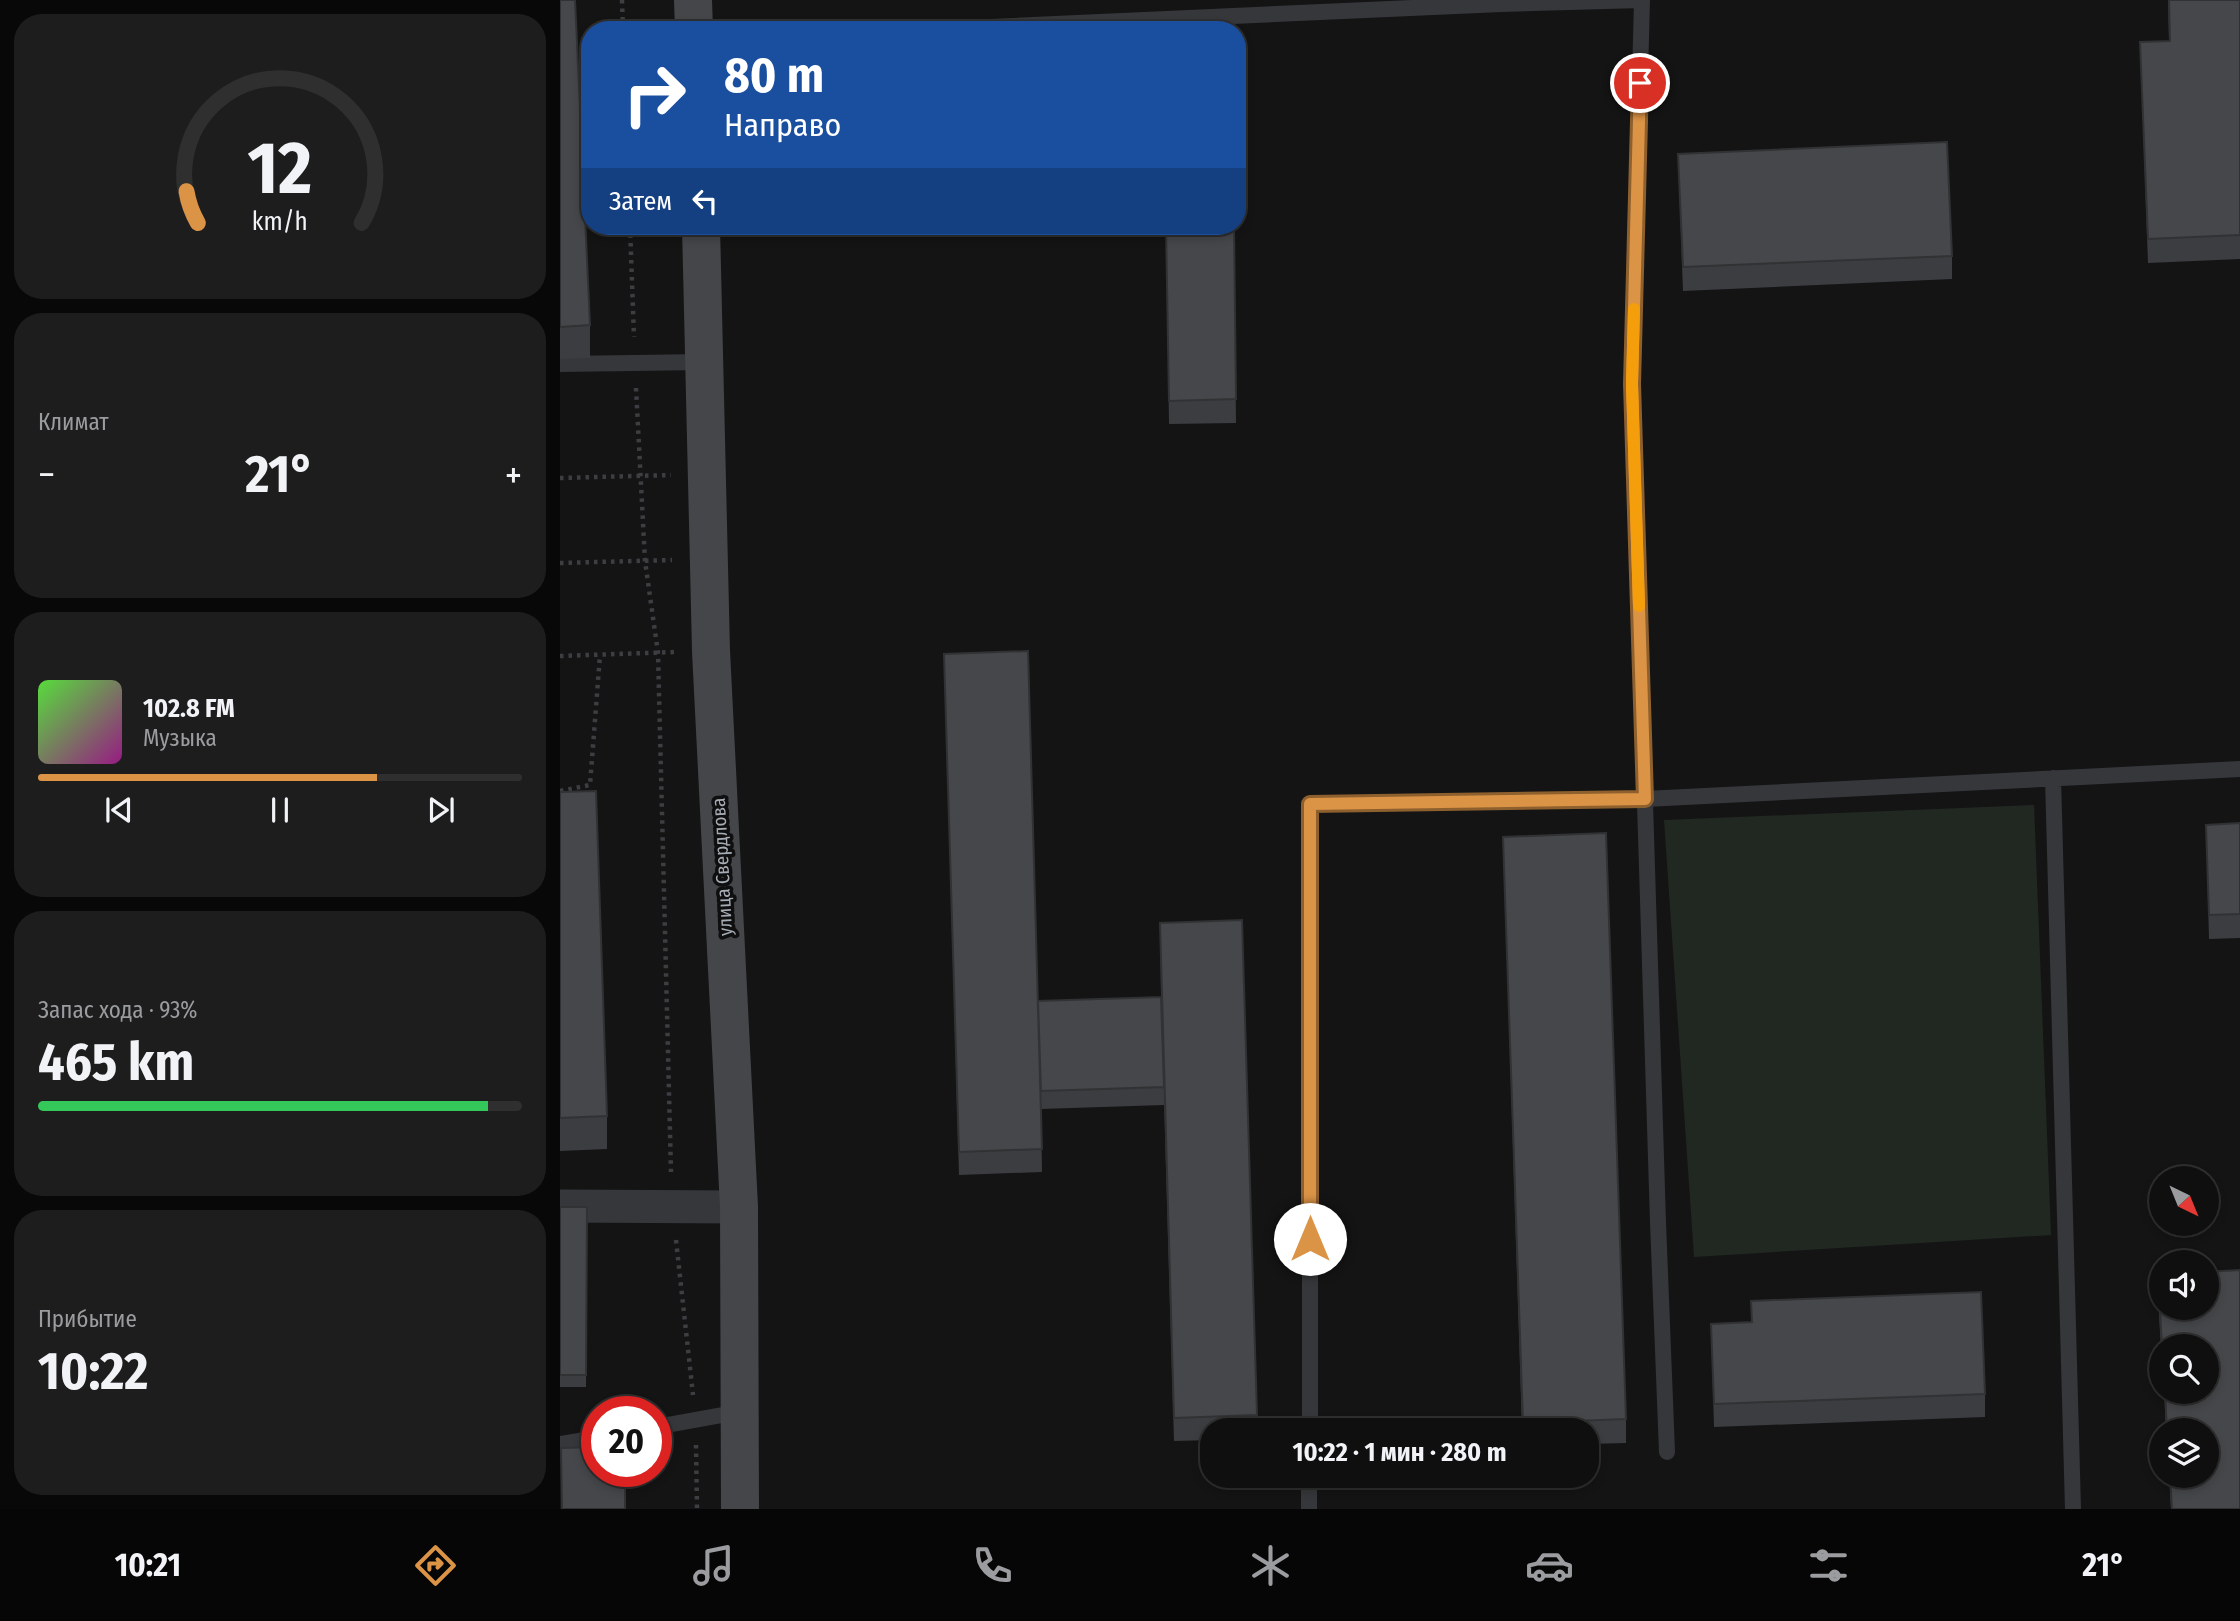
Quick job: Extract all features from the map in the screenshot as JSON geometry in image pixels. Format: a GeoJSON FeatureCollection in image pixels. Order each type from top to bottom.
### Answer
{"type":"FeatureCollection","features":[{"type":"Feature","properties":{"kind":"main road"},"geometry":{"type":"LineString","coordinates":[[693,0],[694,21]]}},
{"type":"Feature","properties":{"kind":"main road","name":"улица Свердлова"},"geometry":{"type":"LineString","coordinates":[[701,235],[711,651],[739,1207],[740,1509]]}},
{"type":"Feature","properties":{"kind":"street"},"geometry":{"type":"LineString","coordinates":[[560,1206],[739,1207]]}},
{"type":"Feature","properties":{"kind":"lane"},"geometry":{"type":"LineString","coordinates":[[1117,21],[1487,4],[1644,0],[1632,384],[1667,1452]]}},
{"type":"Feature","properties":{"kind":"lane"},"geometry":{"type":"LineString","coordinates":[[560,364],[705,362]]}},
{"type":"Feature","properties":{"kind":"lane"},"geometry":{"type":"LineString","coordinates":[[1310,1418],[1310,804],[1645,799],[2240,769]]}},
{"type":"Feature","properties":{"kind":"lane"},"geometry":{"type":"LineString","coordinates":[[2053,778],[2073,1509]]}},
{"type":"Feature","properties":{"kind":"lane"},"geometry":{"type":"LineString","coordinates":[[672,1424],[739,1412]]}},
{"type":"Feature","properties":{"kind":"lane"},"geometry":{"type":"LineString","coordinates":[[560,1444],[581,1441]]}},
{"type":"Feature","properties":{"kind":"lane"},"geometry":{"type":"LineString","coordinates":[[1310,1488],[1310,1509]]}},
{"type":"Feature","properties":{"kind":"path"},"geometry":{"type":"LineString","coordinates":[[622,0],[623,21]]}},
{"type":"Feature","properties":{"kind":"path"},"geometry":{"type":"LineString","coordinates":[[630,235],[639,476],[645,561],[658,653],[672,1207],[696,1419],[697,1509]]}},
{"type":"Feature","properties":{"kind":"path"},"geometry":{"type":"LineString","coordinates":[[560,478],[707,473]]}},
{"type":"Feature","properties":{"kind":"path"},"geometry":{"type":"LineString","coordinates":[[560,563],[708,559]]}},
{"type":"Feature","properties":{"kind":"path"},"geometry":{"type":"LineString","coordinates":[[560,656],[711,651]]}},
{"type":"Feature","properties":{"kind":"path"},"geometry":{"type":"LineString","coordinates":[[560,791],[590,785],[600,655]]}},
{"type":"Feature","properties":{"kind":"shaded area"},"geometry":{"type":"Polygon","coordinates":[[[2034,805],[2051,1235],[1694,1257],[1664,820],[2034,805]]]}},
{"type":"Feature","properties":{"kind":"building"},"geometry":{"type":"Polygon","coordinates":[[[560,0],[575,0],[581,130],[581,235],[586,235],[590,325],[560,327],[560,0]]]}},
{"type":"Feature","properties":{"kind":"building"},"geometry":{"type":"Polygon","coordinates":[[[2169,0],[2240,0],[2240,235],[2148,239],[2140,42],[2170,41],[2169,0]]]}},
{"type":"Feature","properties":{"kind":"building"},"geometry":{"type":"Polygon","coordinates":[[[1947,142],[1952,256],[1683,267],[1678,154],[1947,142]]]}},
{"type":"Feature","properties":{"kind":"building"},"geometry":{"type":"Polygon","coordinates":[[[1166,235],[1234,235],[1236,399],[1169,401],[1166,235]]]}},
{"type":"Feature","properties":{"kind":"building"},"geometry":{"type":"Polygon","coordinates":[[[1028,651],[1042,1149],[959,1152],[944,654],[1028,651]]]}},
{"type":"Feature","properties":{"kind":"building"},"geometry":{"type":"Polygon","coordinates":[[[596,791],[607,1116],[560,1118],[560,792],[596,791]]]}},
{"type":"Feature","properties":{"kind":"building"},"geometry":{"type":"Polygon","coordinates":[[[2240,823],[2240,914],[2209,915],[2206,825],[2240,823]]]}},
{"type":"Feature","properties":{"kind":"building"},"geometry":{"type":"Polygon","coordinates":[[[1606,833],[1626,1419],[1523,1418],[1503,837],[1606,833]]]}},
{"type":"Feature","properties":{"kind":"building"},"geometry":{"type":"Polygon","coordinates":[[[1242,920],[1257,1415],[1174,1418],[1160,923],[1242,920]]]}},
{"type":"Feature","properties":{"kind":"building"},"geometry":{"type":"Polygon","coordinates":[[[1161,997],[1164,1087],[1041,1091],[1038,1001],[1161,997]]]}},
{"type":"Feature","properties":{"kind":"building"},"geometry":{"type":"Polygon","coordinates":[[[560,1207],[587,1207],[586,1375],[560,1375],[560,1207]]]}},
{"type":"Feature","properties":{"kind":"building"},"geometry":{"type":"Polygon","coordinates":[[[2240,1270],[2240,1509],[2172,1509],[2171,1488],[2219,1488],[2219,1418],[2166,1418],[2166,1404],[2219,1404],[2219,1334],[2161,1334],[2161,1320],[2219,1320],[2219,1271],[2240,1270]]]}},
{"type":"Feature","properties":{"kind":"building"},"geometry":{"type":"Polygon","coordinates":[[[1981,1292],[1985,1394],[1714,1404],[1711,1324],[1752,1322],[1751,1301],[1981,1292]]]}},
{"type":"Feature","properties":{"kind":"building"},"geometry":{"type":"Polygon","coordinates":[[[581,1447],[581,1487],[625,1487],[625,1509],[562,1509],[561,1448],[581,1447]]]}},
{"type":"Feature","properties":{"kind":"slow traffic"},"geometry":{"type":"LineString","coordinates":[[1634,309],[1632,384],[1639,606]]}},
{"type":"Feature","properties":{"kind":"route"},"geometry":{"type":"LineString","coordinates":[[1310,1239],[1310,804],[1645,799],[1632,384],[1640,83]]}}]}
